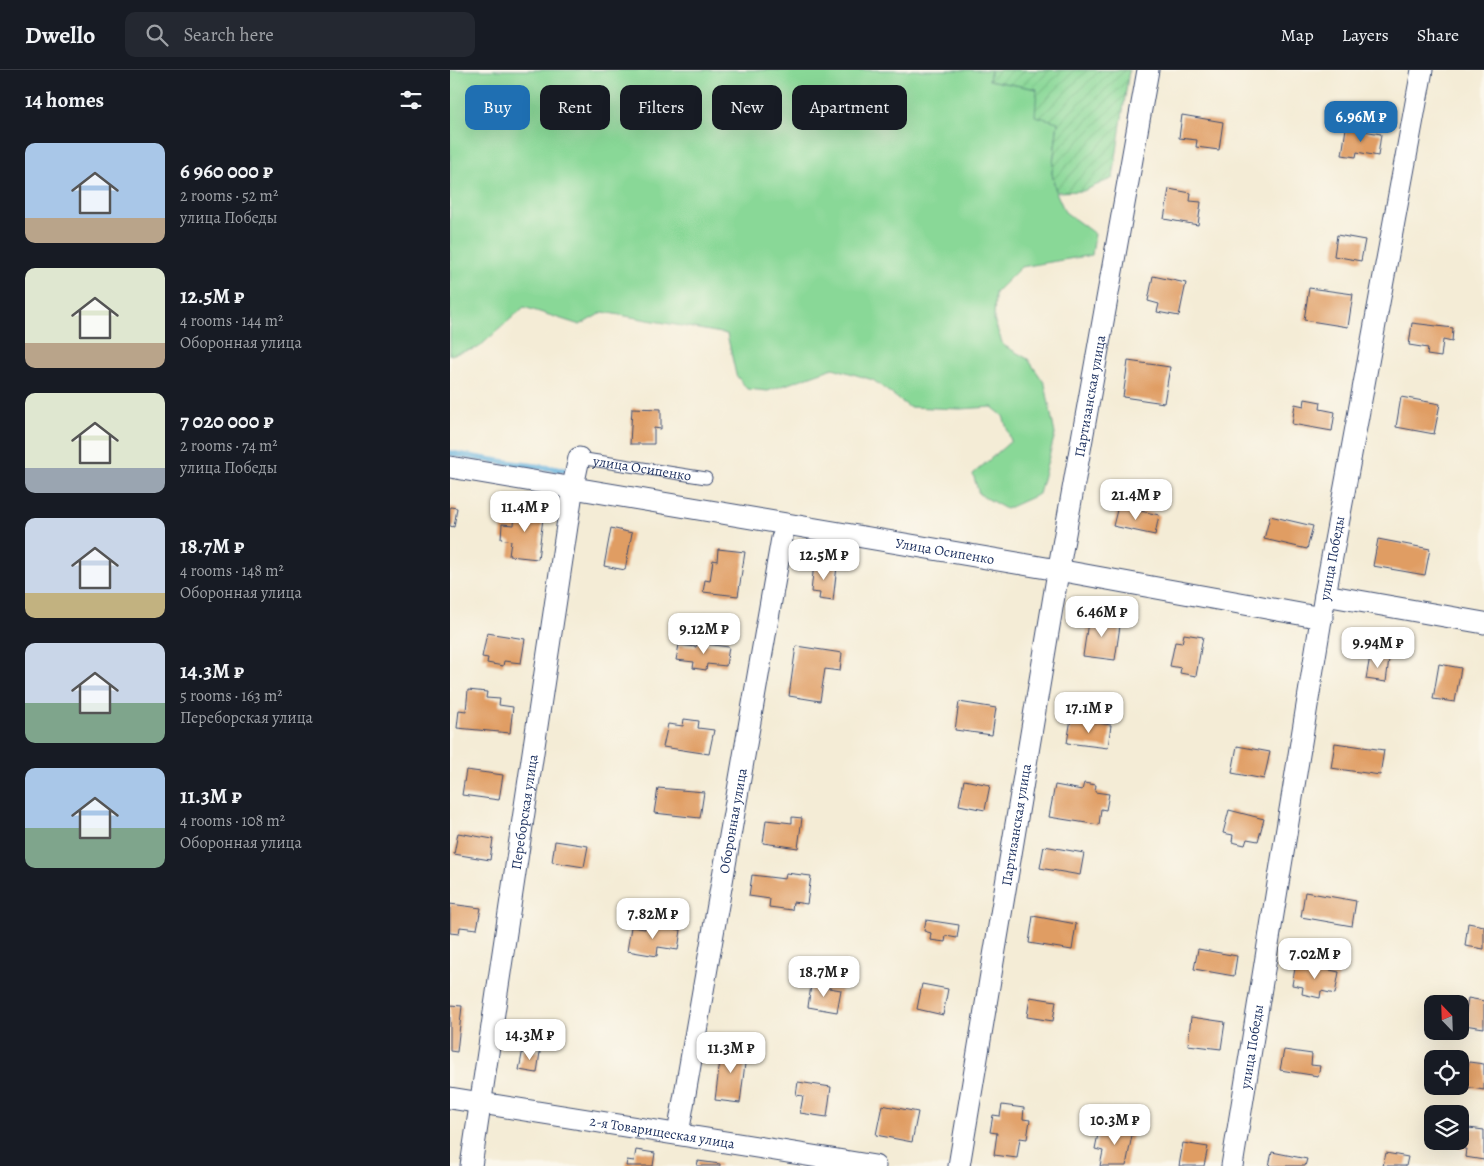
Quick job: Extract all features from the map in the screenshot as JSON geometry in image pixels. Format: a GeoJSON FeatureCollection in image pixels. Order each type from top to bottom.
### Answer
{"type":"FeatureCollection","features":[{"type":"Feature","properties":{"kind":"street","name":"Партизанская улица"},"geometry":{"type":"LineString","coordinates":[[959,1166],[1058,570],[1148,70]]}},
{"type":"Feature","properties":{"kind":"street","name":"улица Победы"},"geometry":{"type":"LineString","coordinates":[[1232,1166],[1325,595],[1422,70]]}},
{"type":"Feature","properties":{"kind":"street","name":"Переборская улица"},"geometry":{"type":"LineString","coordinates":[[471,1166],[573,486],[579,458]]}},
{"type":"Feature","properties":{"kind":"street","name":"Улица Осипенко"},"geometry":{"type":"LineString","coordinates":[[450,466],[1058,570],[1322,618]]}},
{"type":"Feature","properties":{"kind":"street","name":"Оборонная улица"},"geometry":{"type":"LineString","coordinates":[[678,1134],[782,538]]}},
{"type":"Feature","properties":{"kind":"street"},"geometry":{"type":"LineString","coordinates":[[1325,595],[1484,623]]}},
{"type":"Feature","properties":{"kind":"street","name":"2-я Товарищеская улица"},"geometry":{"type":"LineString","coordinates":[[450,1098],[875,1166]]}},
{"type":"Feature","properties":{"kind":"lane","name":"улица Осипенко"},"geometry":{"type":"LineString","coordinates":[[579,458],[706,478]]}},
{"type":"Feature","properties":{"kind":"green space"},"geometry":{"type":"Polygon","coordinates":[[[450,70],[991,70],[989,80],[1037,89],[1058,122],[1052,173],[1056,192],[1065,212],[1095,234],[1092,255],[1021,267],[995,293],[994,320],[1003,345],[1028,359],[1045,384],[1055,434],[1039,494],[1006,509],[979,494],[973,474],[1011,441],[1003,416],[992,407],[960,409],[909,407],[873,380],[833,368],[768,391],[747,389],[736,375],[727,334],[603,312],[580,325],[524,307],[478,348],[450,355],[450,70]]]}},
{"type":"Feature","properties":{"kind":"green space"},"geometry":{"type":"Polygon","coordinates":[[[991,70],[1129,70],[1113,178],[1083,191],[1056,192],[1052,173],[1058,122],[1035,116],[1037,89],[989,80],[991,70]]]}},
{"type":"Feature","properties":{"kind":"building"},"geometry":{"type":"Polygon","coordinates":[[[1182,115],[1223,122],[1219,150],[1196,147],[1197,140],[1179,138],[1182,115]]]}},
{"type":"Feature","properties":{"kind":"building"},"geometry":{"type":"Polygon","coordinates":[[[1346,128],[1381,134],[1378,156],[1357,152],[1356,157],[1342,155],[1346,128]]]}},
{"type":"Feature","properties":{"kind":"building"},"geometry":{"type":"Polygon","coordinates":[[[1169,189],[1191,193],[1190,201],[1201,202],[1198,225],[1164,219],[1169,189]]]}},
{"type":"Feature","properties":{"kind":"building"},"geometry":{"type":"Polygon","coordinates":[[[1337,235],[1365,240],[1361,261],[1334,256],[1337,235]]]}},
{"type":"Feature","properties":{"kind":"building"},"geometry":{"type":"Polygon","coordinates":[[[1153,276],[1186,283],[1179,316],[1157,312],[1159,304],[1148,301],[1153,276]]]}},
{"type":"Feature","properties":{"kind":"building"},"geometry":{"type":"Polygon","coordinates":[[[1309,288],[1353,294],[1348,327],[1304,320],[1309,288]]]}},
{"type":"Feature","properties":{"kind":"building"},"geometry":{"type":"Polygon","coordinates":[[[1412,323],[1453,328],[1452,342],[1443,340],[1441,357],[1427,355],[1428,348],[1409,345],[1412,323]]]}},
{"type":"Feature","properties":{"kind":"building"},"geometry":{"type":"Polygon","coordinates":[[[1128,361],[1170,367],[1164,403],[1123,397],[1128,361]]]}},
{"type":"Feature","properties":{"kind":"building"},"geometry":{"type":"Polygon","coordinates":[[[1401,397],[1440,404],[1434,434],[1396,427],[1401,397]]]}},
{"type":"Feature","properties":{"kind":"building"},"geometry":{"type":"Polygon","coordinates":[[[1305,399],[1321,402],[1320,409],[1335,412],[1332,431],[1292,424],[1295,404],[1304,406],[1305,399]]]}},
{"type":"Feature","properties":{"kind":"building"},"geometry":{"type":"Polygon","coordinates":[[[632,408],[661,409],[661,429],[654,428],[654,444],[630,444],[632,408]]]}},
{"type":"Feature","properties":{"kind":"building"},"geometry":{"type":"Polygon","coordinates":[[[1118,506],[1159,515],[1155,535],[1113,526],[1118,506]]]}},
{"type":"Feature","properties":{"kind":"building"},"geometry":{"type":"Polygon","coordinates":[[[450,507],[457,508],[454,527],[450,526],[450,507]]]}},
{"type":"Feature","properties":{"kind":"building"},"geometry":{"type":"Polygon","coordinates":[[[516,507],[544,510],[538,559],[509,556],[511,541],[501,539],[502,524],[514,525],[516,507]]]}},
{"type":"Feature","properties":{"kind":"building"},"geometry":{"type":"Polygon","coordinates":[[[1270,516],[1313,526],[1307,549],[1264,539],[1270,516]]]}},
{"type":"Feature","properties":{"kind":"building"},"geometry":{"type":"Polygon","coordinates":[[[611,528],[632,533],[625,570],[604,566],[611,528]]]}},
{"type":"Feature","properties":{"kind":"building"},"geometry":{"type":"Polygon","coordinates":[[[1378,539],[1430,549],[1425,575],[1373,566],[1378,539]]]}},
{"type":"Feature","properties":{"kind":"building"},"geometry":{"type":"Polygon","coordinates":[[[718,549],[745,552],[738,596],[703,592],[705,580],[710,581],[713,560],[717,561],[718,549]]]}},
{"type":"Feature","properties":{"kind":"building"},"geometry":{"type":"Polygon","coordinates":[[[814,563],[837,566],[833,601],[819,599],[820,593],[811,592],[814,563]]]}},
{"type":"Feature","properties":{"kind":"building"},"geometry":{"type":"Polygon","coordinates":[[[1089,615],[1121,619],[1115,660],[1083,656],[1089,615]]]}},
{"type":"Feature","properties":{"kind":"building"},"geometry":{"type":"Polygon","coordinates":[[[487,633],[525,639],[521,663],[504,661],[503,666],[487,663],[488,658],[482,657],[487,633]]]}},
{"type":"Feature","properties":{"kind":"building"},"geometry":{"type":"Polygon","coordinates":[[[1184,634],[1203,637],[1196,676],[1180,673],[1181,668],[1170,666],[1175,642],[1182,643],[1184,634]]]}},
{"type":"Feature","properties":{"kind":"building"},"geometry":{"type":"Polygon","coordinates":[[[697,643],[729,647],[726,666],[707,664],[706,670],[693,668],[694,662],[676,660],[679,645],[696,647],[697,643]]]}},
{"type":"Feature","properties":{"kind":"building"},"geometry":{"type":"Polygon","coordinates":[[[796,646],[842,653],[840,671],[825,669],[820,701],[789,696],[796,646]]]}},
{"type":"Feature","properties":{"kind":"building"},"geometry":{"type":"Polygon","coordinates":[[[1370,656],[1389,659],[1386,682],[1366,679],[1370,656]]]}},
{"type":"Feature","properties":{"kind":"building"},"geometry":{"type":"Polygon","coordinates":[[[1439,664],[1461,668],[1455,702],[1433,699],[1439,664]]]}},
{"type":"Feature","properties":{"kind":"building"},"geometry":{"type":"Polygon","coordinates":[[[468,690],[487,692],[486,698],[500,699],[499,705],[513,707],[510,733],[457,728],[459,710],[466,711],[468,690]]]}},
{"type":"Feature","properties":{"kind":"building"},"geometry":{"type":"Polygon","coordinates":[[[959,702],[996,708],[992,735],[955,730],[959,702]]]}},
{"type":"Feature","properties":{"kind":"building"},"geometry":{"type":"Polygon","coordinates":[[[684,719],[699,721],[698,728],[714,730],[709,754],[663,747],[668,724],[683,726],[684,719]]]}},
{"type":"Feature","properties":{"kind":"building"},"geometry":{"type":"Polygon","coordinates":[[[1071,719],[1111,725],[1108,748],[1067,743],[1071,719]]]}},
{"type":"Feature","properties":{"kind":"building"},"geometry":{"type":"Polygon","coordinates":[[[1335,743],[1384,750],[1380,775],[1331,768],[1335,743]]]}},
{"type":"Feature","properties":{"kind":"building"},"geometry":{"type":"Polygon","coordinates":[[[1237,746],[1270,752],[1264,779],[1232,773],[1237,746]]]}},
{"type":"Feature","properties":{"kind":"building"},"geometry":{"type":"Polygon","coordinates":[[[466,770],[503,775],[499,800],[462,795],[466,770]]]}},
{"type":"Feature","properties":{"kind":"building"},"geometry":{"type":"Polygon","coordinates":[[[964,780],[990,785],[985,810],[959,805],[964,780]]]}},
{"type":"Feature","properties":{"kind":"building"},"geometry":{"type":"Polygon","coordinates":[[[1084,783],[1096,785],[1095,792],[1109,794],[1106,810],[1101,809],[1099,825],[1049,817],[1055,785],[1082,790],[1084,783]]]}},
{"type":"Feature","properties":{"kind":"building"},"geometry":{"type":"Polygon","coordinates":[[[658,788],[704,792],[700,818],[654,813],[658,788]]]}},
{"type":"Feature","properties":{"kind":"building"},"geometry":{"type":"Polygon","coordinates":[[[1229,810],[1264,819],[1258,841],[1247,839],[1245,845],[1232,842],[1233,835],[1223,833],[1229,810]]]}},
{"type":"Feature","properties":{"kind":"building"},"geometry":{"type":"Polygon","coordinates":[[[792,817],[802,818],[798,848],[763,843],[766,820],[792,823],[792,817]]]}},
{"type":"Feature","properties":{"kind":"building"},"geometry":{"type":"Polygon","coordinates":[[[458,833],[493,839],[490,860],[454,854],[458,833]]]}},
{"type":"Feature","properties":{"kind":"building"},"geometry":{"type":"Polygon","coordinates":[[[555,841],[588,846],[584,867],[552,862],[555,841]]]}},
{"type":"Feature","properties":{"kind":"building"},"geometry":{"type":"Polygon","coordinates":[[[1044,846],[1084,853],[1080,875],[1040,868],[1044,846]]]}},
{"type":"Feature","properties":{"kind":"building"},"geometry":{"type":"Polygon","coordinates":[[[786,873],[811,876],[807,904],[793,902],[792,910],[769,907],[770,899],[749,896],[752,875],[785,879],[786,873]]]}},
{"type":"Feature","properties":{"kind":"building"},"geometry":{"type":"Polygon","coordinates":[[[1305,892],[1356,901],[1352,926],[1301,917],[1305,892]]]}},
{"type":"Feature","properties":{"kind":"building"},"geometry":{"type":"Polygon","coordinates":[[[450,904],[481,908],[477,929],[460,927],[459,934],[450,933],[450,904]]]}},
{"type":"Feature","properties":{"kind":"building"},"geometry":{"type":"Polygon","coordinates":[[[1033,916],[1076,924],[1072,950],[1029,943],[1033,916]]]}},
{"type":"Feature","properties":{"kind":"building"},"geometry":{"type":"Polygon","coordinates":[[[926,920],[959,925],[957,938],[946,936],[945,942],[930,940],[931,933],[924,931],[926,920]]]}},
{"type":"Feature","properties":{"kind":"building"},"geometry":{"type":"Polygon","coordinates":[[[1468,923],[1484,926],[1484,949],[1465,946],[1468,923]]]}},
{"type":"Feature","properties":{"kind":"building"},"geometry":{"type":"Polygon","coordinates":[[[646,925],[681,930],[678,950],[658,947],[657,956],[627,951],[631,927],[645,929],[646,925]]]}},
{"type":"Feature","properties":{"kind":"building"},"geometry":{"type":"Polygon","coordinates":[[[1198,949],[1237,956],[1234,976],[1194,969],[1198,949]]]}},
{"type":"Feature","properties":{"kind":"building"},"geometry":{"type":"Polygon","coordinates":[[[1296,963],[1339,972],[1335,994],[1321,991],[1320,998],[1302,994],[1303,987],[1292,985],[1296,963]]]}},
{"type":"Feature","properties":{"kind":"building"},"geometry":{"type":"Polygon","coordinates":[[[922,984],[948,989],[943,1015],[917,1009],[922,984]]]}},
{"type":"Feature","properties":{"kind":"building"},"geometry":{"type":"Polygon","coordinates":[[[811,985],[841,990],[837,1012],[808,1007],[811,985]]]}},
{"type":"Feature","properties":{"kind":"building"},"geometry":{"type":"Polygon","coordinates":[[[1030,997],[1056,1001],[1053,1021],[1027,1017],[1030,997]]]}},
{"type":"Feature","properties":{"kind":"building"},"geometry":{"type":"Polygon","coordinates":[[[1469,998],[1484,1001],[1484,1028],[1469,1026],[1469,998]]]}},
{"type":"Feature","properties":{"kind":"building"},"geometry":{"type":"Polygon","coordinates":[[[450,1005],[462,1006],[457,1052],[450,1051],[450,1005]]]}},
{"type":"Feature","properties":{"kind":"building"},"geometry":{"type":"Polygon","coordinates":[[[1191,1017],[1225,1022],[1221,1049],[1188,1045],[1191,1017]]]}},
{"type":"Feature","properties":{"kind":"building"},"geometry":{"type":"Polygon","coordinates":[[[722,1045],[747,1048],[740,1103],[715,1100],[722,1045]]]}},
{"type":"Feature","properties":{"kind":"building"},"geometry":{"type":"Polygon","coordinates":[[[523,1049],[540,1052],[537,1073],[519,1070],[523,1049]]]}},
{"type":"Feature","properties":{"kind":"building"},"geometry":{"type":"Polygon","coordinates":[[[1284,1050],[1312,1054],[1311,1065],[1320,1066],[1318,1076],[1280,1070],[1284,1050]]]}},
{"type":"Feature","properties":{"kind":"building"},"geometry":{"type":"Polygon","coordinates":[[[1469,1062],[1484,1064],[1484,1090],[1469,1088],[1469,1062]]]}},
{"type":"Feature","properties":{"kind":"building"},"geometry":{"type":"Polygon","coordinates":[[[798,1082],[831,1087],[827,1117],[800,1113],[803,1096],[796,1095],[798,1082]]]}},
{"type":"Feature","properties":{"kind":"building"},"geometry":{"type":"Polygon","coordinates":[[[882,1105],[918,1112],[912,1142],[876,1135],[882,1105]]]}},
{"type":"Feature","properties":{"kind":"building"},"geometry":{"type":"Polygon","coordinates":[[[1002,1105],[1024,1108],[1023,1119],[1030,1120],[1027,1139],[1020,1138],[1017,1158],[994,1155],[997,1133],[990,1132],[993,1115],[1000,1116],[1002,1105]]]}},
{"type":"Feature","properties":{"kind":"building"},"geometry":{"type":"Polygon","coordinates":[[[1108,1125],[1133,1130],[1126,1166],[1100,1166],[1103,1151],[1095,1149],[1098,1134],[1106,1136],[1108,1125]]]}},
{"type":"Feature","properties":{"kind":"building"},"geometry":{"type":"Polygon","coordinates":[[[1469,1128],[1484,1130],[1484,1160],[1465,1157],[1466,1150],[1469,1150],[1469,1128]]]}},
{"type":"Feature","properties":{"kind":"building"},"geometry":{"type":"Polygon","coordinates":[[[1183,1143],[1208,1147],[1204,1166],[1179,1166],[1183,1143]]]}},
{"type":"Feature","properties":{"kind":"building"},"geometry":{"type":"Polygon","coordinates":[[[636,1150],[655,1153],[653,1166],[626,1166],[627,1160],[634,1161],[636,1150]]]}},
{"type":"Feature","properties":{"kind":"building"},"geometry":{"type":"Polygon","coordinates":[[[1272,1152],[1307,1159],[1305,1166],[1269,1166],[1272,1152]]]}},
{"type":"Feature","properties":{"kind":"building"},"geometry":{"type":"Polygon","coordinates":[[[1386,1153],[1408,1157],[1406,1166],[1383,1166],[1386,1153]]]}},
{"type":"Feature","properties":{"kind":"building"},"geometry":{"type":"Polygon","coordinates":[[[698,1161],[720,1164],[720,1166],[697,1166],[698,1161]]]}},
{"type":"Feature","properties":{"kind":"waterway"},"geometry":{"type":"LineString","coordinates":[[450,453],[569,471]]}}]}
